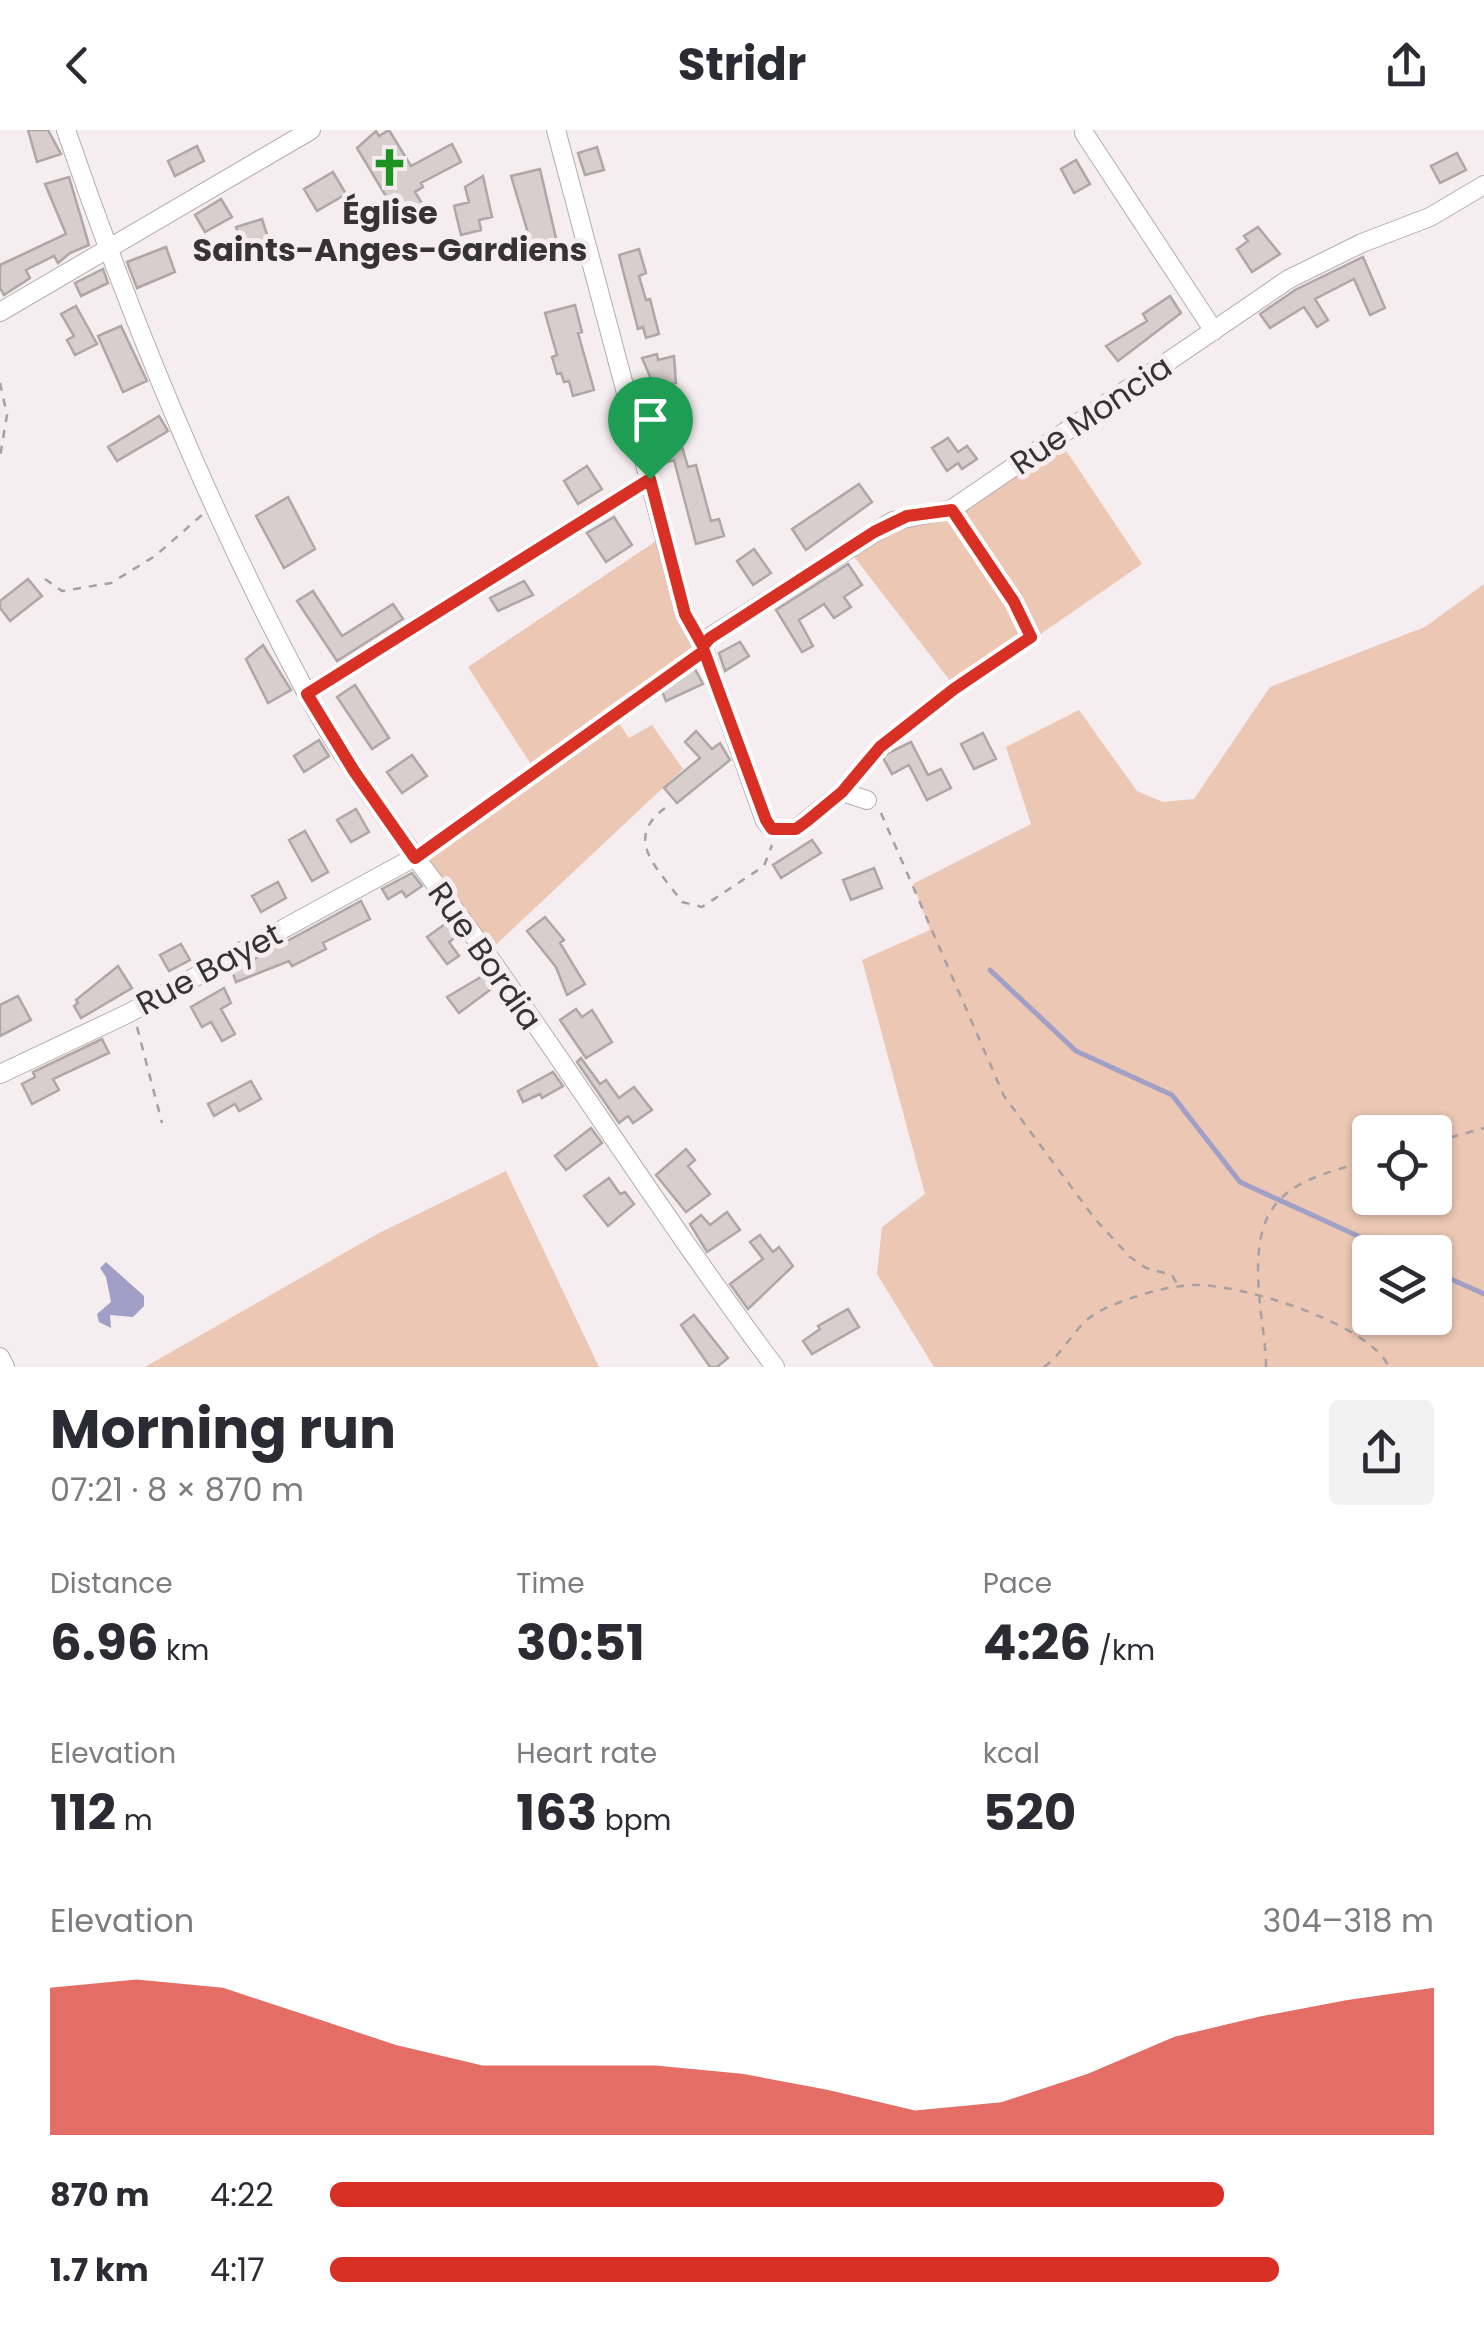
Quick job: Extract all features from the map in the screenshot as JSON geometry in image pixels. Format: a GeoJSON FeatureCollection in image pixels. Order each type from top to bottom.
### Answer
{"type":"FeatureCollection","features":[{"type":"Feature","properties":{"kind":"street","name":"Rue Bordia"},"geometry":{"type":"LineString","coordinates":[[66,130],[108,251],[214,504],[307,694],[354,771],[486,954],[689,1252],[776,1367]]}},
{"type":"Feature","properties":{"kind":"street"},"geometry":{"type":"LineString","coordinates":[[0,312],[311,130]]}},
{"type":"Feature","properties":{"kind":"street"},"geometry":{"type":"LineString","coordinates":[[556,130],[685,614],[704,649],[766,820],[777,830],[796,829],[842,792],[867,800]]}},
{"type":"Feature","properties":{"kind":"street"},"geometry":{"type":"LineString","coordinates":[[1084,132],[1214,332]]}},
{"type":"Feature","properties":{"kind":"street","name":"Rue Moncia"},"geometry":{"type":"LineString","coordinates":[[704,649],[710,638],[874,532],[907,516],[952,510],[1289,279],[1362,243],[1430,217],[1484,185]]}},
{"type":"Feature","properties":{"kind":"street"},"geometry":{"type":"LineString","coordinates":[[307,694],[650,479]]}},
{"type":"Feature","properties":{"kind":"street","name":"Rue Bayet"},"geometry":{"type":"LineString","coordinates":[[0,1074],[133,1010],[415,858]]}},
{"type":"Feature","properties":{"kind":"street"},"geometry":{"type":"LineString","coordinates":[[0,1356],[5,1367]]}},
{"type":"Feature","properties":{"kind":"path"},"geometry":{"type":"LineString","coordinates":[[0,383],[6,415],[0,457]]}},
{"type":"Feature","properties":{"kind":"path"},"geometry":{"type":"LineString","coordinates":[[45,579],[62,591],[111,583],[155,556],[214,504]]}},
{"type":"Feature","properties":{"kind":"path"},"geometry":{"type":"LineString","coordinates":[[842,792],[880,747],[1031,637],[1014,602],[952,510]]}},
{"type":"Feature","properties":{"kind":"path"},"geometry":{"type":"LineString","coordinates":[[415,858],[704,649]]}},
{"type":"Feature","properties":{"kind":"path"},"geometry":{"type":"LineString","coordinates":[[867,800],[888,824],[1004,1096],[1095,1219],[1130,1257],[1146,1268],[1172,1275],[1179,1287]]}},
{"type":"Feature","properties":{"kind":"path"},"geometry":{"type":"LineString","coordinates":[[666,808],[648,820],[643,833],[647,851],[682,902],[702,907],[764,866],[777,830]]}},
{"type":"Feature","properties":{"kind":"path"},"geometry":{"type":"LineString","coordinates":[[133,1010],[162,1122]]}},
{"type":"Feature","properties":{"kind":"path"},"geometry":{"type":"LineString","coordinates":[[1452,1137],[1484,1128]]}},
{"type":"Feature","properties":{"kind":"path"},"geometry":{"type":"LineString","coordinates":[[1266,1367],[1258,1241],[1266,1218],[1290,1186],[1352,1167]]}},
{"type":"Feature","properties":{"kind":"path"},"geometry":{"type":"LineString","coordinates":[[1044,1367],[1094,1314],[1179,1287],[1218,1288],[1259,1298],[1353,1331],[1384,1356],[1388,1367]]}},
{"type":"Feature","properties":{"kind":"shaded area"},"geometry":{"type":"Polygon","coordinates":[[[1061,443],[1142,564],[958,691],[848,549],[908,525],[964,519],[960,512],[1061,443]]]}},
{"type":"Feature","properties":{"kind":"shaded area"},"geometry":{"type":"Polygon","coordinates":[[[665,535],[693,652],[608,707],[534,769],[468,667],[665,535]]]}},
{"type":"Feature","properties":{"kind":"shaded area"},"geometry":{"type":"Polygon","coordinates":[[[1484,584],[1484,1367],[934,1367],[877,1274],[882,1227],[925,1194],[862,960],[930,930],[913,884],[1031,824],[1006,747],[1079,710],[1137,791],[1163,802],[1194,799],[1270,687],[1425,627],[1484,584]]]}},
{"type":"Feature","properties":{"kind":"shaded area"},"geometry":{"type":"Polygon","coordinates":[[[616,719],[629,738],[652,725],[683,769],[486,954],[415,857],[616,719]]]}},
{"type":"Feature","properties":{"kind":"shaded area"},"geometry":{"type":"Polygon","coordinates":[[[506,1171],[599,1367],[145,1367],[379,1233],[506,1171]]]}},
{"type":"Feature","properties":{"kind":"water"},"geometry":{"type":"Polygon","coordinates":[[[106,1262],[144,1296],[144,1306],[133,1317],[110,1315],[111,1328],[99,1322],[97,1314],[111,1302],[100,1268],[106,1262]]]}},
{"type":"Feature","properties":{"kind":"building"},"geometry":{"type":"Polygon","coordinates":[[[28,130],[48,130],[61,154],[37,162],[28,130]]]}},
{"type":"Feature","properties":{"kind":"building","name":"Église Saints-Anges-Gardiens"},"geometry":{"type":"Polygon","coordinates":[[[389,130],[411,166],[452,144],[461,162],[421,183],[423,187],[415,192],[426,210],[402,223],[357,148],[376,131],[379,136],[389,130]]]}},
{"type":"Feature","properties":{"kind":"building"},"geometry":{"type":"Polygon","coordinates":[[[197,146],[204,161],[175,176],[168,161],[197,146]]]}},
{"type":"Feature","properties":{"kind":"building"},"geometry":{"type":"Polygon","coordinates":[[[597,147],[604,170],[585,175],[578,153],[597,147]]]}},
{"type":"Feature","properties":{"kind":"building"},"geometry":{"type":"Polygon","coordinates":[[[1457,153],[1466,170],[1440,183],[1431,166],[1457,153]]]}},
{"type":"Feature","properties":{"kind":"building"},"geometry":{"type":"Polygon","coordinates":[[[1076,160],[1090,184],[1074,193],[1061,169],[1076,160]]]}},
{"type":"Feature","properties":{"kind":"building"},"geometry":{"type":"Polygon","coordinates":[[[540,169],[558,247],[534,253],[511,176],[540,169]]]}},
{"type":"Feature","properties":{"kind":"building"},"geometry":{"type":"Polygon","coordinates":[[[333,172],[346,194],[317,211],[304,189],[333,172]]]}},
{"type":"Feature","properties":{"kind":"building"},"geometry":{"type":"Polygon","coordinates":[[[483,176],[492,217],[479,220],[481,230],[461,235],[454,206],[469,202],[465,187],[483,176]]]}},
{"type":"Feature","properties":{"kind":"building"},"geometry":{"type":"Polygon","coordinates":[[[69,177],[89,245],[58,263],[54,256],[26,270],[30,278],[4,295],[0,288],[0,265],[66,234],[45,184],[69,177]]]}},
{"type":"Feature","properties":{"kind":"building"},"geometry":{"type":"Polygon","coordinates":[[[221,199],[232,217],[205,232],[195,215],[221,199]]]}},
{"type":"Feature","properties":{"kind":"building"},"geometry":{"type":"Polygon","coordinates":[[[262,219],[268,238],[243,246],[236,227],[262,219]]]}},
{"type":"Feature","properties":{"kind":"building"},"geometry":{"type":"Polygon","coordinates":[[[1258,227],[1280,254],[1252,272],[1237,249],[1248,241],[1244,236],[1258,227]]]}},
{"type":"Feature","properties":{"kind":"building"},"geometry":{"type":"Polygon","coordinates":[[[166,247],[175,272],[137,288],[127,262],[166,247]]]}},
{"type":"Feature","properties":{"kind":"building"},"geometry":{"type":"Polygon","coordinates":[[[639,249],[646,273],[639,276],[659,334],[646,338],[643,327],[638,329],[619,255],[639,249]]]}},
{"type":"Feature","properties":{"kind":"building"},"geometry":{"type":"Polygon","coordinates":[[[1363,257],[1385,308],[1370,315],[1354,279],[1315,299],[1328,320],[1317,327],[1304,307],[1270,328],[1260,314],[1295,290],[1363,257]]]}},
{"type":"Feature","properties":{"kind":"building"},"geometry":{"type":"Polygon","coordinates":[[[103,269],[108,283],[81,296],[75,283],[103,269]]]}},
{"type":"Feature","properties":{"kind":"building"},"geometry":{"type":"Polygon","coordinates":[[[1170,296],[1181,313],[1118,361],[1106,346],[1147,321],[1143,314],[1170,296]]]}},
{"type":"Feature","properties":{"kind":"building"},"geometry":{"type":"Polygon","coordinates":[[[575,305],[582,332],[578,333],[594,390],[573,396],[569,381],[564,382],[561,373],[557,374],[552,357],[557,355],[545,313],[575,305]]]}},
{"type":"Feature","properties":{"kind":"building"},"geometry":{"type":"Polygon","coordinates":[[[76,306],[97,344],[75,355],[67,340],[74,336],[61,314],[76,306]]]}},
{"type":"Feature","properties":{"kind":"building"},"geometry":{"type":"Polygon","coordinates":[[[121,326],[147,381],[123,392],[98,336],[121,326]]]}},
{"type":"Feature","properties":{"kind":"building"},"geometry":{"type":"Polygon","coordinates":[[[657,354],[658,360],[674,356],[676,383],[655,388],[642,358],[657,354]]]}},
{"type":"Feature","properties":{"kind":"building"},"geometry":{"type":"Polygon","coordinates":[[[683,409],[688,427],[677,430],[688,467],[696,465],[711,521],[719,519],[724,536],[696,544],[674,460],[658,465],[655,452],[666,448],[657,416],[683,409]]]}},
{"type":"Feature","properties":{"kind":"building"},"geometry":{"type":"Polygon","coordinates":[[[159,416],[168,431],[117,461],[108,447],[159,416]]]}},
{"type":"Feature","properties":{"kind":"building"},"geometry":{"type":"Polygon","coordinates":[[[948,438],[958,452],[967,446],[977,459],[962,469],[958,463],[947,471],[932,448],[948,438]]]}},
{"type":"Feature","properties":{"kind":"building"},"geometry":{"type":"Polygon","coordinates":[[[587,466],[602,489],[578,504],[564,481],[587,466]]]}},
{"type":"Feature","properties":{"kind":"building"},"geometry":{"type":"Polygon","coordinates":[[[859,484],[872,502],[806,550],[792,529],[859,484]]]}},
{"type":"Feature","properties":{"kind":"building"},"geometry":{"type":"Polygon","coordinates":[[[288,497],[315,549],[284,568],[256,516],[288,497]]]}},
{"type":"Feature","properties":{"kind":"building"},"geometry":{"type":"Polygon","coordinates":[[[614,517],[632,545],[606,562],[587,533],[614,517]]]}},
{"type":"Feature","properties":{"kind":"building"},"geometry":{"type":"Polygon","coordinates":[[[754,549],[771,573],[753,585],[737,561],[754,549]]]}},
{"type":"Feature","properties":{"kind":"building"},"geometry":{"type":"Polygon","coordinates":[[[848,564],[862,585],[844,597],[851,607],[834,618],[824,604],[799,620],[813,646],[802,652],[776,610],[848,564]]]}},
{"type":"Feature","properties":{"kind":"building"},"geometry":{"type":"Polygon","coordinates":[[[28,579],[42,596],[10,621],[0,608],[0,601],[28,579]]]}},
{"type":"Feature","properties":{"kind":"building"},"geometry":{"type":"Polygon","coordinates":[[[524,581],[533,595],[498,611],[490,598],[524,581]]]}},
{"type":"Feature","properties":{"kind":"building"},"geometry":{"type":"Polygon","coordinates":[[[313,591],[342,636],[393,604],[403,619],[337,661],[297,601],[313,591]]]}},
{"type":"Feature","properties":{"kind":"building"},"geometry":{"type":"Polygon","coordinates":[[[740,642],[749,656],[725,671],[719,653],[740,642]]]}},
{"type":"Feature","properties":{"kind":"building"},"geometry":{"type":"Polygon","coordinates":[[[263,645],[291,690],[268,703],[246,659],[263,645]]]}},
{"type":"Feature","properties":{"kind":"building"},"geometry":{"type":"Polygon","coordinates":[[[695,669],[703,684],[666,701],[660,686],[695,669]]]}},
{"type":"Feature","properties":{"kind":"building"},"geometry":{"type":"Polygon","coordinates":[[[355,685],[389,738],[372,749],[337,697],[355,685]]]}},
{"type":"Feature","properties":{"kind":"building"},"geometry":{"type":"Polygon","coordinates":[[[696,731],[712,749],[720,743],[730,760],[677,803],[664,788],[700,758],[685,742],[696,731]]]}},
{"type":"Feature","properties":{"kind":"building"},"geometry":{"type":"Polygon","coordinates":[[[983,733],[996,759],[974,769],[961,744],[983,733]]]}},
{"type":"Feature","properties":{"kind":"building"},"geometry":{"type":"Polygon","coordinates":[[[319,740],[329,756],[304,772],[294,756],[319,740]]]}},
{"type":"Feature","properties":{"kind":"building"},"geometry":{"type":"Polygon","coordinates":[[[911,742],[928,775],[941,769],[951,788],[927,800],[909,765],[892,774],[882,756],[911,742]]]}},
{"type":"Feature","properties":{"kind":"building"},"geometry":{"type":"Polygon","coordinates":[[[412,755],[427,776],[402,793],[387,772],[412,755]]]}},
{"type":"Feature","properties":{"kind":"building"},"geometry":{"type":"Polygon","coordinates":[[[356,809],[369,832],[351,842],[337,820],[356,809]]]}},
{"type":"Feature","properties":{"kind":"building"},"geometry":{"type":"Polygon","coordinates":[[[305,831],[328,872],[312,881],[289,840],[305,831]]]}},
{"type":"Feature","properties":{"kind":"building"},"geometry":{"type":"Polygon","coordinates":[[[812,840],[821,853],[781,878],[773,865],[812,840]]]}},
{"type":"Feature","properties":{"kind":"building"},"geometry":{"type":"Polygon","coordinates":[[[874,868],[882,888],[851,900],[843,880],[874,868]]]}},
{"type":"Feature","properties":{"kind":"building"},"geometry":{"type":"Polygon","coordinates":[[[412,873],[422,886],[406,897],[402,891],[388,899],[382,889],[412,873]]]}},
{"type":"Feature","properties":{"kind":"building"},"geometry":{"type":"Polygon","coordinates":[[[278,882],[286,898],[261,912],[252,896],[278,882]]]}},
{"type":"Feature","properties":{"kind":"building"},"geometry":{"type":"Polygon","coordinates":[[[361,901],[370,919],[323,943],[326,949],[292,966],[289,961],[236,982],[232,971],[361,901]]]}},
{"type":"Feature","properties":{"kind":"building"},"geometry":{"type":"Polygon","coordinates":[[[545,917],[564,940],[560,943],[585,984],[567,995],[556,967],[527,931],[545,917]]]}},
{"type":"Feature","properties":{"kind":"building"},"geometry":{"type":"Polygon","coordinates":[[[448,922],[457,936],[449,942],[459,956],[447,964],[427,937],[448,922]]]}},
{"type":"Feature","properties":{"kind":"building"},"geometry":{"type":"Polygon","coordinates":[[[181,944],[190,960],[169,971],[160,955],[181,944]]]}},
{"type":"Feature","properties":{"kind":"building"},"geometry":{"type":"Polygon","coordinates":[[[118,966],[132,988],[81,1018],[74,1006],[76,1000],[118,966]]]}},
{"type":"Feature","properties":{"kind":"building"},"geometry":{"type":"Polygon","coordinates":[[[486,974],[494,987],[459,1013],[447,997],[486,974]]]}},
{"type":"Feature","properties":{"kind":"building"},"geometry":{"type":"Polygon","coordinates":[[[224,988],[231,1003],[221,1009],[235,1034],[222,1041],[211,1022],[202,1027],[191,1007],[224,988]]]}},
{"type":"Feature","properties":{"kind":"building"},"geometry":{"type":"Polygon","coordinates":[[[18,996],[31,1020],[0,1036],[0,1005],[18,996]]]}},
{"type":"Feature","properties":{"kind":"building"},"geometry":{"type":"Polygon","coordinates":[[[576,1009],[582,1017],[592,1010],[612,1042],[586,1058],[560,1020],[576,1009]]]}},
{"type":"Feature","properties":{"kind":"building"},"geometry":{"type":"Polygon","coordinates":[[[102,1039],[109,1053],[53,1079],[59,1090],[32,1104],[22,1084],[35,1077],[33,1072],[102,1039]]]}},
{"type":"Feature","properties":{"kind":"building"},"geometry":{"type":"Polygon","coordinates":[[[581,1058],[600,1084],[606,1080],[619,1098],[634,1087],[652,1110],[633,1123],[628,1116],[619,1123],[577,1062],[581,1058]]]}},
{"type":"Feature","properties":{"kind":"building"},"geometry":{"type":"Polygon","coordinates":[[[553,1072],[563,1086],[542,1098],[540,1094],[523,1102],[518,1091],[553,1072]]]}},
{"type":"Feature","properties":{"kind":"building"},"geometry":{"type":"Polygon","coordinates":[[[251,1081],[261,1099],[239,1111],[235,1104],[214,1116],[208,1104],[251,1081]]]}},
{"type":"Feature","properties":{"kind":"building"},"geometry":{"type":"Polygon","coordinates":[[[591,1128],[602,1143],[566,1170],[555,1156],[591,1128]]]}},
{"type":"Feature","properties":{"kind":"building"},"geometry":{"type":"Polygon","coordinates":[[[686,1149],[695,1160],[688,1166],[710,1194],[686,1212],[656,1175],[686,1149]]]}},
{"type":"Feature","properties":{"kind":"building"},"geometry":{"type":"Polygon","coordinates":[[[609,1178],[620,1194],[625,1192],[634,1204],[608,1226],[584,1196],[609,1178]]]}},
{"type":"Feature","properties":{"kind":"building"},"geometry":{"type":"Polygon","coordinates":[[[727,1212],[740,1230],[707,1252],[690,1224],[701,1215],[710,1225],[727,1212]]]}},
{"type":"Feature","properties":{"kind":"building"},"geometry":{"type":"Polygon","coordinates":[[[760,1235],[773,1252],[779,1247],[793,1266],[748,1309],[730,1284],[763,1259],[750,1242],[760,1235]]]}},
{"type":"Feature","properties":{"kind":"building"},"geometry":{"type":"Polygon","coordinates":[[[848,1309],[859,1327],[812,1354],[803,1341],[820,1329],[818,1326],[848,1309]]]}},
{"type":"Feature","properties":{"kind":"building"},"geometry":{"type":"Polygon","coordinates":[[[694,1315],[728,1358],[717,1367],[710,1367],[681,1325],[694,1315]]]}},
{"type":"Feature","properties":{"kind":"waterway"},"geometry":{"type":"LineString","coordinates":[[990,970],[1076,1051],[1172,1095],[1240,1182],[1356,1235]]}},
{"type":"Feature","properties":{"kind":"waterway"},"geometry":{"type":"LineString","coordinates":[[1452,1280],[1484,1294]]}},
{"type":"Feature","properties":{"kind":"place","name":"Église Saints-Anges-Gardiens"},"geometry":{"type":"Point","coordinates":[390,168]}},
{"type":"Feature","properties":{"kind":"route"},"geometry":{"type":"LineString","coordinates":[[650,479],[685,614],[703,646],[874,532],[907,516],[952,510],[1014,602],[1031,637],[954,689],[880,747],[842,792],[796,829],[772,829],[766,820],[704,651],[415,858],[354,771],[307,694],[650,479]]}}]}
